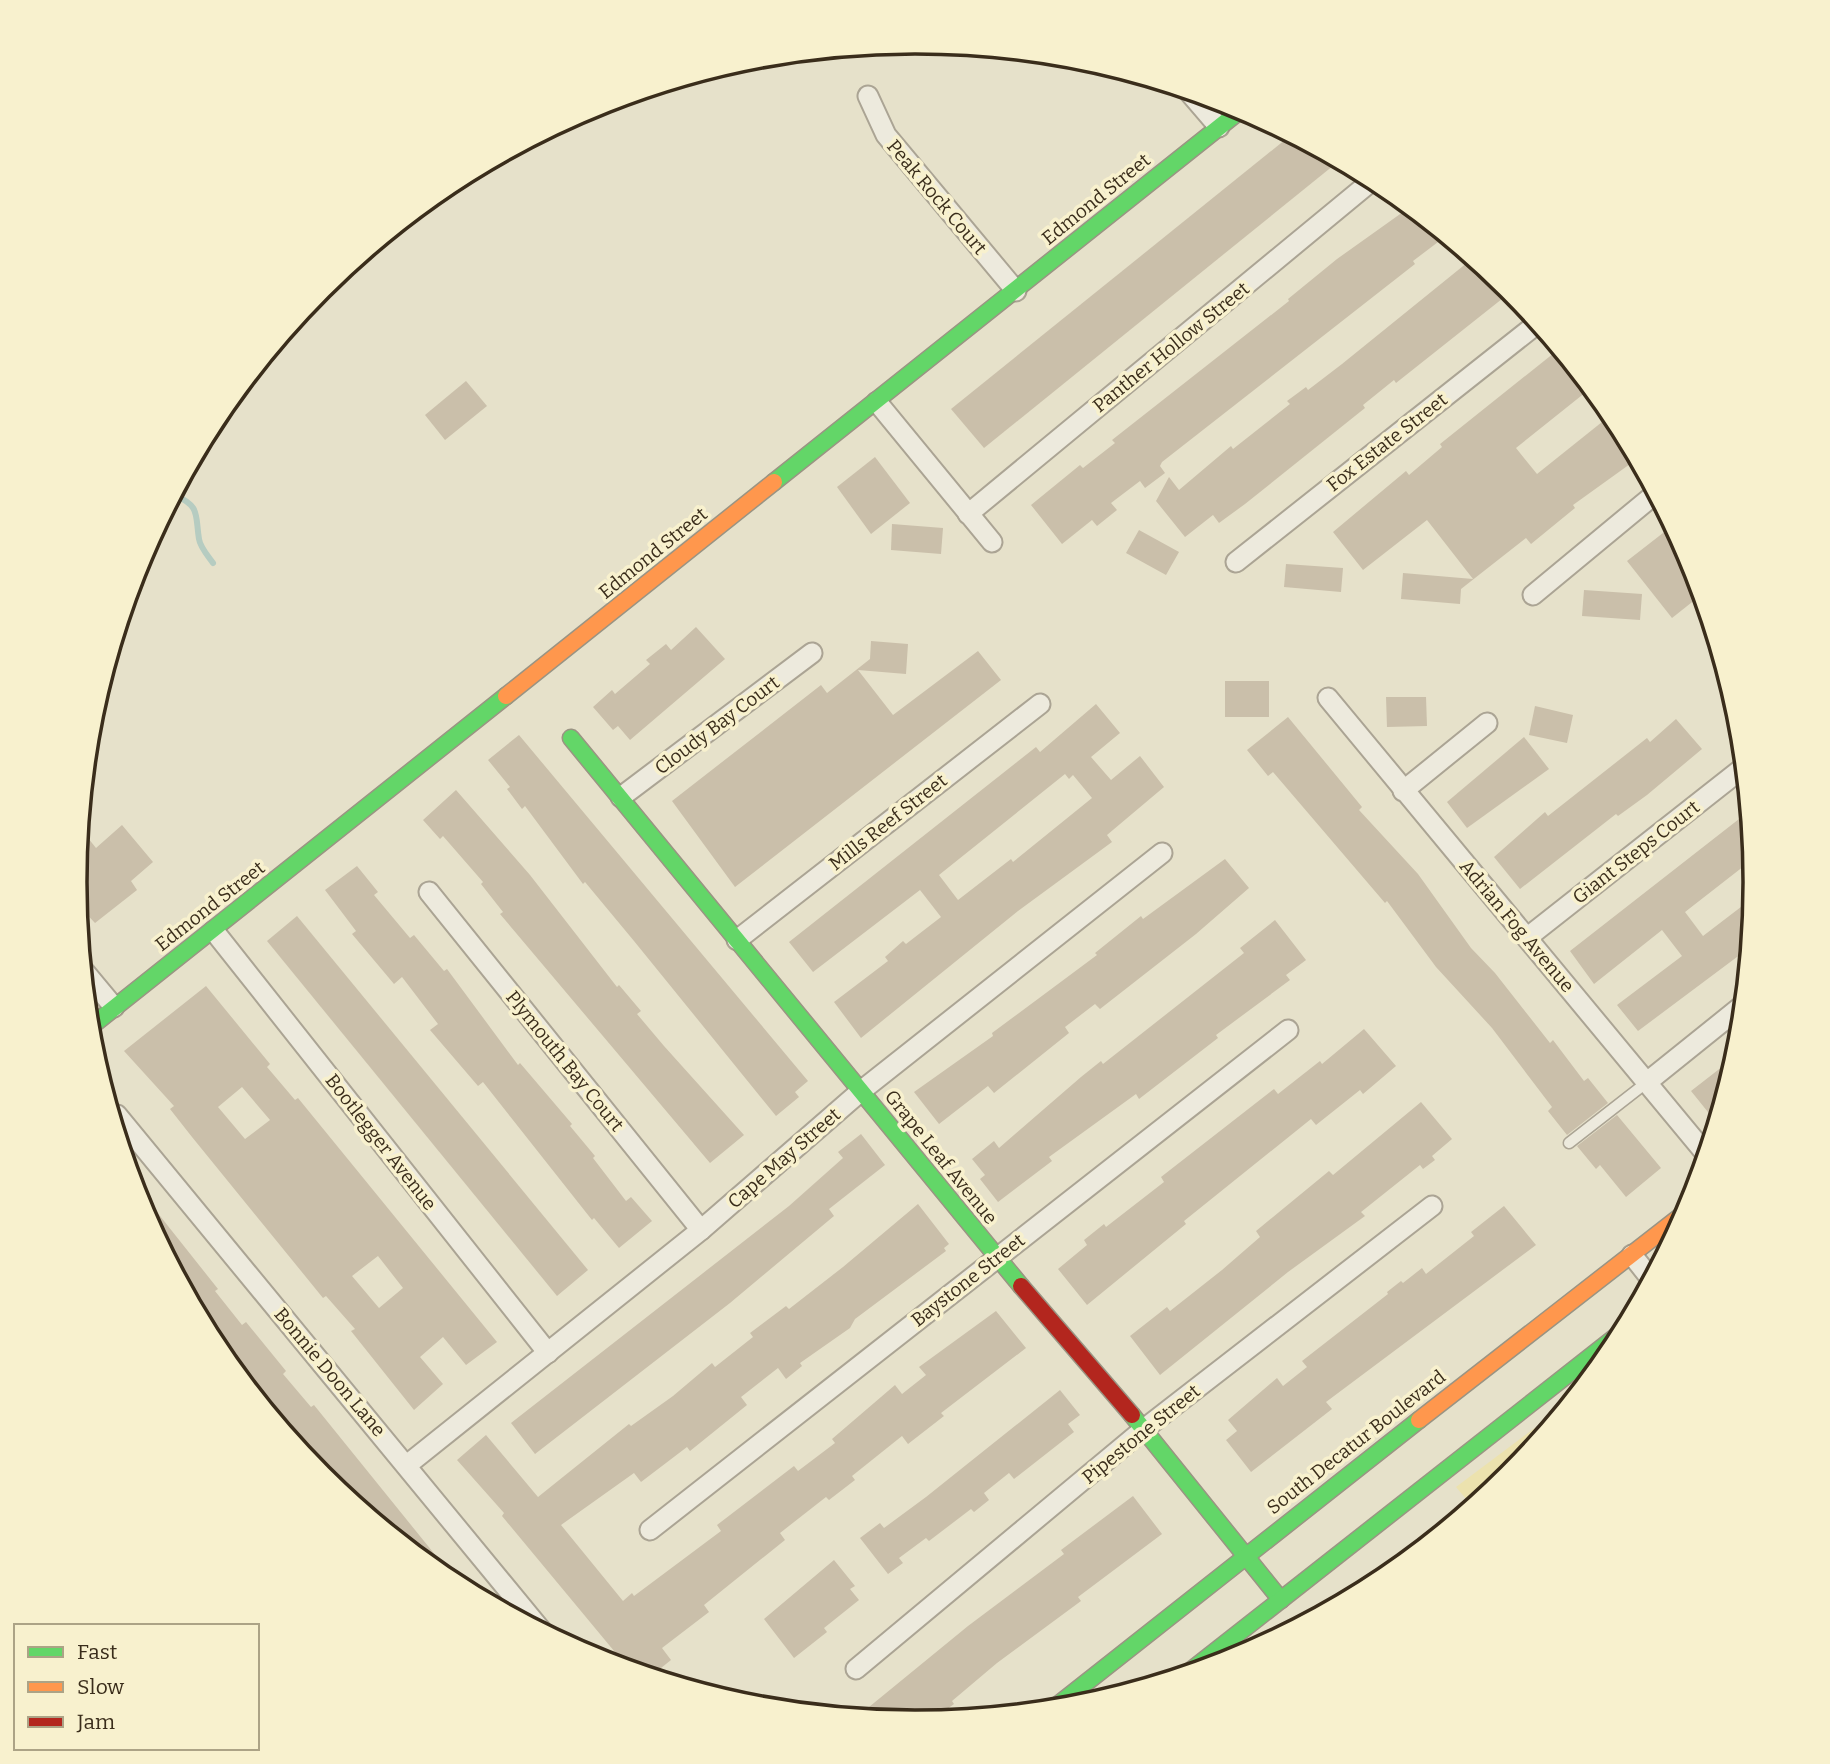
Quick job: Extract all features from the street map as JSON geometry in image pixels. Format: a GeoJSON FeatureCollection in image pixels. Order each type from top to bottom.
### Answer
{"type":"FeatureCollection","features":[{"type":"Feature","properties":{"kind":"street","name":"Peak Rock Court"},"geometry":{"type":"LineString","coordinates":[[868,96],[886,135],[1016,291]]}},
{"type":"Feature","properties":{"kind":"street"},"geometry":{"type":"LineString","coordinates":[[1200,105],[1219,127]]}},
{"type":"Feature","properties":{"kind":"street","name":"Edmond Street"},"geometry":{"type":"LineString","coordinates":[[99,1020],[214,931],[1232,117]]}},
{"type":"Feature","properties":{"kind":"street","name":"Panther Hollow Street"},"geometry":{"type":"LineString","coordinates":[[968,514],[1365,188]]}},
{"type":"Feature","properties":{"kind":"street","name":"Fox Estate Street"},"geometry":{"type":"LineString","coordinates":[[1236,562],[1530,329]]}},
{"type":"Feature","properties":{"kind":"street"},"geometry":{"type":"LineString","coordinates":[[877,402],[992,542]]}},
{"type":"Feature","properties":{"kind":"street"},"geometry":{"type":"LineString","coordinates":[[1533,594],[1648,499]]}},
{"type":"Feature","properties":{"kind":"street","name":"Cloudy Bay Court"},"geometry":{"type":"LineString","coordinates":[[621,797],[812,653]]}},
{"type":"Feature","properties":{"kind":"street","name":"Adrian Fog Avenue"},"geometry":{"type":"LineString","coordinates":[[1328,698],[1700,1146]]}},
{"type":"Feature","properties":{"kind":"street","name":"Mills Reef Street"},"geometry":{"type":"LineString","coordinates":[[737,940],[1040,704]]}},
{"type":"Feature","properties":{"kind":"street"},"geometry":{"type":"LineString","coordinates":[[1403,790],[1487,723]]}},
{"type":"Feature","properties":{"kind":"street","name":"Grape Leaf Avenue"},"geometry":{"type":"LineString","coordinates":[[571,738],[997,1258],[1144,1429],[1281,1600]]}},
{"type":"Feature","properties":{"kind":"street","name":"Giant Steps Court"},"geometry":{"type":"LineString","coordinates":[[1528,937],[1736,773]]}},
{"type":"Feature","properties":{"kind":"street","name":"Cape May Street"},"geometry":{"type":"LineString","coordinates":[[407,1465],[701,1230],[860,1091],[1162,853]]}},
{"type":"Feature","properties":{"kind":"street","name":"Plymouth Bay Court"},"geometry":{"type":"LineString","coordinates":[[429,892],[701,1230]]}},
{"type":"Feature","properties":{"kind":"street","name":"Bootlegger Avenue"},"geometry":{"type":"LineString","coordinates":[[214,931],[548,1353]]}},
{"type":"Feature","properties":{"kind":"street"},"geometry":{"type":"LineString","coordinates":[[93,982],[114,1007]]}},
{"type":"Feature","properties":{"kind":"street"},"geometry":{"type":"LineString","coordinates":[[1646,1083],[1732,1014]]}},
{"type":"Feature","properties":{"kind":"street","name":"Baystone Street"},"geometry":{"type":"LineString","coordinates":[[650,1530],[1288,1030]]}},
{"type":"Feature","properties":{"kind":"street","name":"Bonnie Doon Lane"},"geometry":{"type":"LineString","coordinates":[[123,1122],[527,1612]]}},
{"type":"Feature","properties":{"kind":"street","name":"Pipestone Street"},"geometry":{"type":"LineString","coordinates":[[856,1669],[1144,1429],[1432,1206]]}},
{"type":"Feature","properties":{"kind":"street","name":"South Decatur Boulevard"},"geometry":{"type":"LineString","coordinates":[[1072,1695],[1245,1555],[1667,1227]]}},
{"type":"Feature","properties":{"kind":"street"},"geometry":{"type":"LineString","coordinates":[[1632,1255],[1645,1271]]}},
{"type":"Feature","properties":{"kind":"street"},"geometry":{"type":"LineString","coordinates":[[1211,1655],[1596,1353]]}},
{"type":"Feature","properties":{"kind":"lane"},"geometry":{"type":"LineString","coordinates":[[1569,1143],[1646,1083]]}},
{"type":"Feature","properties":{"kind":"sand"},"geometry":{"type":"Polygon","coordinates":[[[1541,1423],[1466,1499],[1456,1487],[1541,1423]]]}},
{"type":"Feature","properties":{"kind":"building"},"geometry":{"type":"Polygon","coordinates":[[[1283,141],[1332,167],[984,448],[951,409],[1283,141]]]}},
{"type":"Feature","properties":{"kind":"building"},"geometry":{"type":"Polygon","coordinates":[[[1402,213],[1439,241],[1413,261],[1415,264],[1162,462],[1160,466],[1165,473],[1145,488],[1140,481],[1111,503],[1117,510],[1097,526],[1092,520],[1062,544],[1031,505],[1080,465],[1083,468],[1115,443],[1112,440],[1289,301],[1288,299],[1337,259],[1402,213]]]}},
{"type":"Feature","properties":{"kind":"building"},"geometry":{"type":"Polygon","coordinates":[[[1465,264],[1502,299],[1396,383],[1394,380],[1363,405],[1365,408],[1245,504],[1219,523],[1213,515],[1185,537],[1156,501],[1169,477],[1179,490],[1231,446],[1233,449],[1290,404],[1287,401],[1306,387],[1308,390],[1465,264]]]}},
{"type":"Feature","properties":{"kind":"building"},"geometry":{"type":"Polygon","coordinates":[[[1552,354],[1583,394],[1516,448],[1537,474],[1603,421],[1630,464],[1573,505],[1575,508],[1531,544],[1526,538],[1461,589],[1460,604],[1401,599],[1403,573],[1473,579],[1427,520],[1363,570],[1333,532],[1406,471],[1409,475],[1442,447],[1440,444],[1552,354]]]}},
{"type":"Feature","properties":{"kind":"building"},"geometry":{"type":"Polygon","coordinates":[[[466,381],[487,406],[445,440],[425,415],[466,381]]]}},
{"type":"Feature","properties":{"kind":"building"},"geometry":{"type":"Polygon","coordinates":[[[875,457],[910,503],[871,534],[837,487],[875,457]]]}},
{"type":"Feature","properties":{"kind":"building"},"geometry":{"type":"Polygon","coordinates":[[[892,524],[943,528],[941,554],[891,550],[892,524]]]}},
{"type":"Feature","properties":{"kind":"building"},"geometry":{"type":"Polygon","coordinates":[[[1139,530],[1179,552],[1166,575],[1126,553],[1139,530]]]}},
{"type":"Feature","properties":{"kind":"building"},"geometry":{"type":"Polygon","coordinates":[[[1664,532],[1693,601],[1672,618],[1627,561],[1664,532]]]}},
{"type":"Feature","properties":{"kind":"building"},"geometry":{"type":"Polygon","coordinates":[[[1286,564],[1343,568],[1341,592],[1284,587],[1286,564]]]}},
{"type":"Feature","properties":{"kind":"building"},"geometry":{"type":"Polygon","coordinates":[[[1584,590],[1642,594],[1640,620],[1582,616],[1584,590]]]}},
{"type":"Feature","properties":{"kind":"building"},"geometry":{"type":"Polygon","coordinates":[[[696,627],[725,659],[630,740],[618,726],[613,730],[593,707],[612,690],[615,694],[650,664],[646,660],[666,644],[671,650],[696,627]]]}},
{"type":"Feature","properties":{"kind":"building"},"geometry":{"type":"Polygon","coordinates":[[[871,641],[908,644],[906,674],[858,670],[893,715],[978,651],[1001,680],[735,887],[672,801],[821,685],[827,693],[870,659],[871,641]]]}},
{"type":"Feature","properties":{"kind":"building"},"geometry":{"type":"Polygon","coordinates":[[[1225,681],[1269,681],[1269,717],[1225,717],[1225,681]]]}},
{"type":"Feature","properties":{"kind":"building"},"geometry":{"type":"Polygon","coordinates":[[[1386,697],[1426,697],[1427,726],[1387,727],[1386,697]]]}},
{"type":"Feature","properties":{"kind":"building"},"geometry":{"type":"Polygon","coordinates":[[[1096,704],[1120,733],[1091,757],[1111,780],[1140,756],[1164,787],[1107,835],[1112,842],[1018,911],[861,1038],[834,1002],[888,961],[885,957],[903,941],[906,944],[941,917],[920,890],[813,972],[789,942],[1036,747],[1040,752],[1096,704]],[[1065,774],[939,875],[958,900],[1011,859],[1013,862],[1092,798],[1073,775],[1069,779],[1065,774]]]}},
{"type":"Feature","properties":{"kind":"building"},"geometry":{"type":"Polygon","coordinates":[[[1535,706],[1573,715],[1567,743],[1529,735],[1535,706]]]}},
{"type":"Feature","properties":{"kind":"building"},"geometry":{"type":"Polygon","coordinates":[[[1288,717],[1362,807],[1359,810],[1418,874],[1471,948],[1495,973],[1550,1043],[1553,1040],[1584,1081],[1588,1078],[1608,1103],[1567,1135],[1548,1111],[1552,1107],[1492,1028],[1436,967],[1387,901],[1385,903],[1273,772],[1268,776],[1247,750],[1288,717]]]}},
{"type":"Feature","properties":{"kind":"building"},"geometry":{"type":"Polygon","coordinates":[[[1676,719],[1702,749],[1647,795],[1618,816],[1616,814],[1520,889],[1494,857],[1545,812],[1548,816],[1647,738],[1650,742],[1676,719]]]}},
{"type":"Feature","properties":{"kind":"building"},"geometry":{"type":"Polygon","coordinates":[[[519,735],[808,1081],[795,1092],[799,1097],[776,1116],[585,882],[583,884],[525,806],[522,809],[507,789],[510,787],[488,760],[519,735]]]}},
{"type":"Feature","properties":{"kind":"building"},"geometry":{"type":"Polygon","coordinates":[[[1524,737],[1549,769],[1467,828],[1447,802],[1524,737]]]}},
{"type":"Feature","properties":{"kind":"building"},"geometry":{"type":"Polygon","coordinates":[[[456,790],[530,875],[617,987],[619,985],[641,1011],[637,1014],[744,1135],[710,1163],[500,914],[503,912],[481,884],[483,882],[443,836],[440,839],[423,820],[456,790]]]}},
{"type":"Feature","properties":{"kind":"building"},"geometry":{"type":"Polygon","coordinates":[[[1740,818],[1742,867],[1685,912],[1703,936],[1742,906],[1739,955],[1638,1031],[1617,1005],[1682,956],[1662,930],[1594,984],[1570,951],[1740,818]]]}},
{"type":"Feature","properties":{"kind":"building"},"geometry":{"type":"Polygon","coordinates":[[[122,825],[153,862],[131,881],[137,890],[95,923],[88,916],[89,839],[96,848],[122,825]]]}},
{"type":"Feature","properties":{"kind":"building"},"geometry":{"type":"Polygon","coordinates":[[[1225,859],[1249,888],[1196,934],[1100,1009],[1095,1004],[1065,1027],[1069,1033],[994,1093],[988,1086],[939,1124],[914,1092],[993,1036],[992,1033],[1097,955],[1095,953],[1141,916],[1143,919],[1225,859]]]}},
{"type":"Feature","properties":{"kind":"building"},"geometry":{"type":"Polygon","coordinates":[[[357,866],[378,892],[374,895],[410,938],[414,935],[444,971],[447,969],[518,1065],[520,1063],[572,1124],[570,1126],[626,1201],[631,1197],[652,1221],[619,1248],[594,1218],[592,1220],[483,1082],[478,1086],[430,1030],[438,1024],[402,977],[394,984],[352,934],[356,931],[325,890],[357,866]]]}},
{"type":"Feature","properties":{"kind":"building"},"geometry":{"type":"Polygon","coordinates":[[[297,916],[588,1270],[557,1296],[267,941],[297,916]]]}},
{"type":"Feature","properties":{"kind":"building"},"geometry":{"type":"Polygon","coordinates":[[[1275,920],[1306,960],[1286,975],[1290,980],[1216,1035],[1218,1038],[1139,1099],[1136,1094],[1049,1157],[1052,1161],[998,1202],[980,1179],[985,1175],[972,1159],[994,1141],[999,1148],[1101,1061],[1103,1064],[1244,953],[1240,948],[1275,920]]]}},
{"type":"Feature","properties":{"kind":"building"},"geometry":{"type":"Polygon","coordinates":[[[206,986],[270,1064],[267,1067],[295,1100],[298,1098],[497,1342],[466,1365],[443,1337],[420,1357],[443,1384],[414,1410],[351,1331],[355,1329],[326,1296],[323,1298],[170,1109],[174,1106],[124,1051],[206,986]],[[242,1087],[218,1107],[245,1139],[270,1120],[242,1087]],[[378,1256],[352,1276],[379,1308],[403,1288],[378,1256]]]}},
{"type":"Feature","properties":{"kind":"building"},"geometry":{"type":"Polygon","coordinates":[[[1364,1029],[1396,1066],[1363,1094],[1360,1090],[1316,1125],[1311,1119],[1184,1221],[1186,1224],[1087,1305],[1058,1269],[1087,1245],[1084,1240],[1104,1224],[1106,1227],[1164,1182],[1161,1177],[1274,1089],[1278,1094],[1320,1061],[1322,1064],[1364,1029]]]}},
{"type":"Feature","properties":{"kind":"building"},"geometry":{"type":"Polygon","coordinates":[[[1722,1067],[1709,1114],[1691,1091],[1722,1067]]]}},
{"type":"Feature","properties":{"kind":"building"},"geometry":{"type":"Polygon","coordinates":[[[1421,1102],[1452,1139],[1432,1156],[1435,1160],[1423,1169],[1420,1165],[1361,1212],[1365,1216],[1288,1272],[1160,1375],[1130,1336],[1167,1307],[1170,1311],[1222,1270],[1260,1237],[1256,1231],[1329,1171],[1333,1175],[1421,1102]]]}},
{"type":"Feature","properties":{"kind":"building"},"geometry":{"type":"Polygon","coordinates":[[[1617,1115],[1661,1168],[1626,1197],[1600,1165],[1596,1169],[1577,1146],[1617,1115]]]}},
{"type":"Feature","properties":{"kind":"building"},"geometry":{"type":"Polygon","coordinates":[[[861,1134],[885,1165],[829,1209],[834,1216],[730,1303],[535,1454],[511,1423],[789,1206],[843,1158],[838,1152],[861,1134]]]}},
{"type":"Feature","properties":{"kind":"building"},"geometry":{"type":"Polygon","coordinates":[[[918,1204],[949,1244],[944,1248],[946,1251],[855,1319],[850,1328],[800,1363],[802,1366],[786,1379],[778,1368],[741,1397],[747,1405],[690,1451],[687,1447],[641,1482],[634,1473],[561,1525],[623,1601],[632,1593],[634,1596],[721,1531],[717,1525],[794,1466],[798,1471],[835,1443],[832,1439],[895,1385],[902,1394],[926,1375],[919,1367],[996,1311],[1026,1348],[941,1413],[944,1416],[908,1444],[902,1436],[852,1476],[855,1480],[829,1500],[826,1497],[780,1533],[785,1540],[704,1605],[709,1612],[662,1648],[671,1660],[659,1669],[616,1654],[502,1516],[504,1513],[457,1460],[486,1435],[538,1497],[629,1424],[631,1426],[673,1396],[712,1363],[715,1367],[753,1337],[750,1333],[786,1306],[789,1309],[918,1204]]]}},
{"type":"Feature","properties":{"kind":"building"},"geometry":{"type":"Polygon","coordinates":[[[1504,1206],[1536,1245],[1326,1402],[1332,1409],[1251,1472],[1226,1440],[1237,1431],[1228,1420],[1277,1378],[1283,1386],[1307,1367],[1302,1361],[1401,1281],[1403,1283],[1422,1268],[1426,1274],[1474,1236],[1471,1232],[1504,1206]]]}},
{"type":"Feature","properties":{"kind":"building"},"geometry":{"type":"Polygon","coordinates":[[[155,1210],[218,1289],[215,1291],[242,1325],[246,1322],[286,1371],[283,1374],[311,1407],[314,1405],[437,1558],[369,1504],[330,1467],[258,1386],[198,1296],[155,1210]]]}},
{"type":"Feature","properties":{"kind":"building"},"geometry":{"type":"Polygon","coordinates":[[[1060,1390],[1080,1415],[1068,1424],[1074,1432],[1014,1479],[1009,1473],[984,1493],[989,1500],[974,1512],[971,1509],[929,1541],[926,1538],[899,1558],[903,1563],[888,1574],[860,1538],[880,1523],[884,1528],[926,1497],[1060,1390]]]}},
{"type":"Feature","properties":{"kind":"building"},"geometry":{"type":"Polygon","coordinates":[[[1133,1496],[1162,1534],[1078,1597],[1081,1601],[997,1663],[952,1701],[954,1704],[947,1709],[867,1708],[968,1626],[1064,1554],[1061,1550],[1133,1496]]]}},
{"type":"Feature","properties":{"kind":"building"},"geometry":{"type":"Polygon","coordinates":[[[834,1560],[855,1586],[850,1589],[859,1600],[824,1628],[827,1632],[794,1658],[764,1619],[834,1560]]]}},
{"type":"Feature","properties":{"kind":"waterway"},"geometry":{"type":"LineString","coordinates":[[182,499],[193,507],[200,542],[213,563]]}},
{"type":"Feature","properties":{"kind":"traffic: fast"},"geometry":{"type":"LineString","coordinates":[[774,482],[1232,117]]}},
{"type":"Feature","properties":{"kind":"traffic: fast"},"geometry":{"type":"LineString","coordinates":[[99,1020],[506,696]]}},
{"type":"Feature","properties":{"kind":"traffic: fast"},"geometry":{"type":"LineString","coordinates":[[571,738],[1021,1286]]}},
{"type":"Feature","properties":{"kind":"traffic: fast"},"geometry":{"type":"LineString","coordinates":[[1211,1655],[1596,1353]]}},
{"type":"Feature","properties":{"kind":"traffic: fast"},"geometry":{"type":"LineString","coordinates":[[1132,1415],[1281,1600]]}},
{"type":"Feature","properties":{"kind":"traffic: fast"},"geometry":{"type":"LineString","coordinates":[[1071,1695],[1419,1420]]}},
{"type":"Feature","properties":{"kind":"traffic: slow"},"geometry":{"type":"LineString","coordinates":[[506,696],[774,482]]}},
{"type":"Feature","properties":{"kind":"traffic: slow"},"geometry":{"type":"LineString","coordinates":[[1419,1420],[1667,1227]]}},
{"type":"Feature","properties":{"kind":"traffic: jam"},"geometry":{"type":"LineString","coordinates":[[1021,1286],[1132,1415]]}}]}
